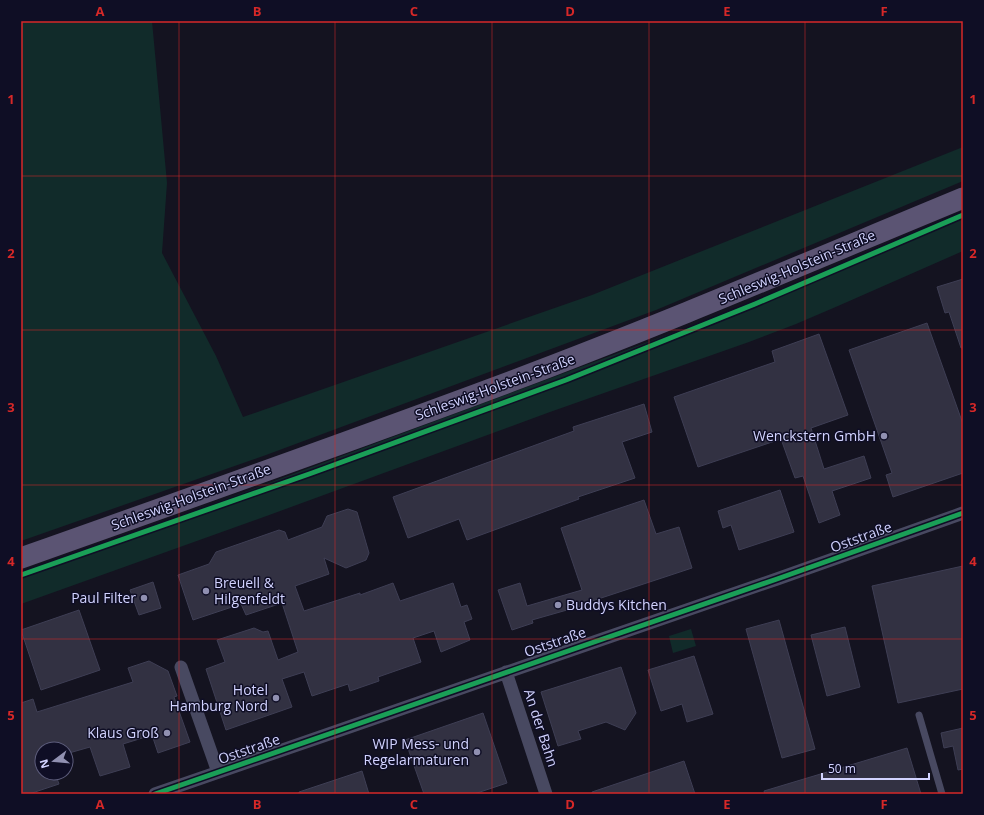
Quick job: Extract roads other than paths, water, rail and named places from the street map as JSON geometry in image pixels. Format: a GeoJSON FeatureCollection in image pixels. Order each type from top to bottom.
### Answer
{"type":"FeatureCollection","features":[{"type":"Feature","properties":{"kind":"main road","name":"Schleswig-Holstein-Straße"},"geometry":{"type":"LineString","coordinates":[[21,558],[513,381],[645,330],[963,198]]}},
{"type":"Feature","properties":{"kind":"street","name":"Oststraße"},"geometry":{"type":"LineString","coordinates":[[156,794],[778,579],[963,513]]}},
{"type":"Feature","properties":{"kind":"street","name":"Oststraße"},"geometry":{"type":"LineString","coordinates":[[181,666],[218,772]]}},
{"type":"Feature","properties":{"kind":"street","name":"An der Bahn"},"geometry":{"type":"LineString","coordinates":[[506,672],[546,794]]}},
{"type":"Feature","properties":{"kind":"lane"},"geometry":{"type":"LineString","coordinates":[[919,715],[942,794]]}},
{"type":"Feature","properties":{"kind":"place","name":"Wenckstern GmbH"},"geometry":{"type":"Point","coordinates":[884,436]}},
{"type":"Feature","properties":{"kind":"place","name":"Breuell & Hilgenfeldt"},"geometry":{"type":"Point","coordinates":[206,591]}},
{"type":"Feature","properties":{"kind":"place","name":"Paul Filter"},"geometry":{"type":"Point","coordinates":[144,598]}},
{"type":"Feature","properties":{"kind":"place","name":"Buddys Kitchen"},"geometry":{"type":"Point","coordinates":[558,605]}},
{"type":"Feature","properties":{"kind":"place","name":"Hotel Hamburg Nord"},"geometry":{"type":"Point","coordinates":[276,698]}},
{"type":"Feature","properties":{"kind":"place","name":"Klaus Groß"},"geometry":{"type":"Point","coordinates":[167,733]}},
{"type":"Feature","properties":{"kind":"place","name":"WIP Mess- und Regelarmaturen"},"geometry":{"type":"Point","coordinates":[477,752]}}]}
